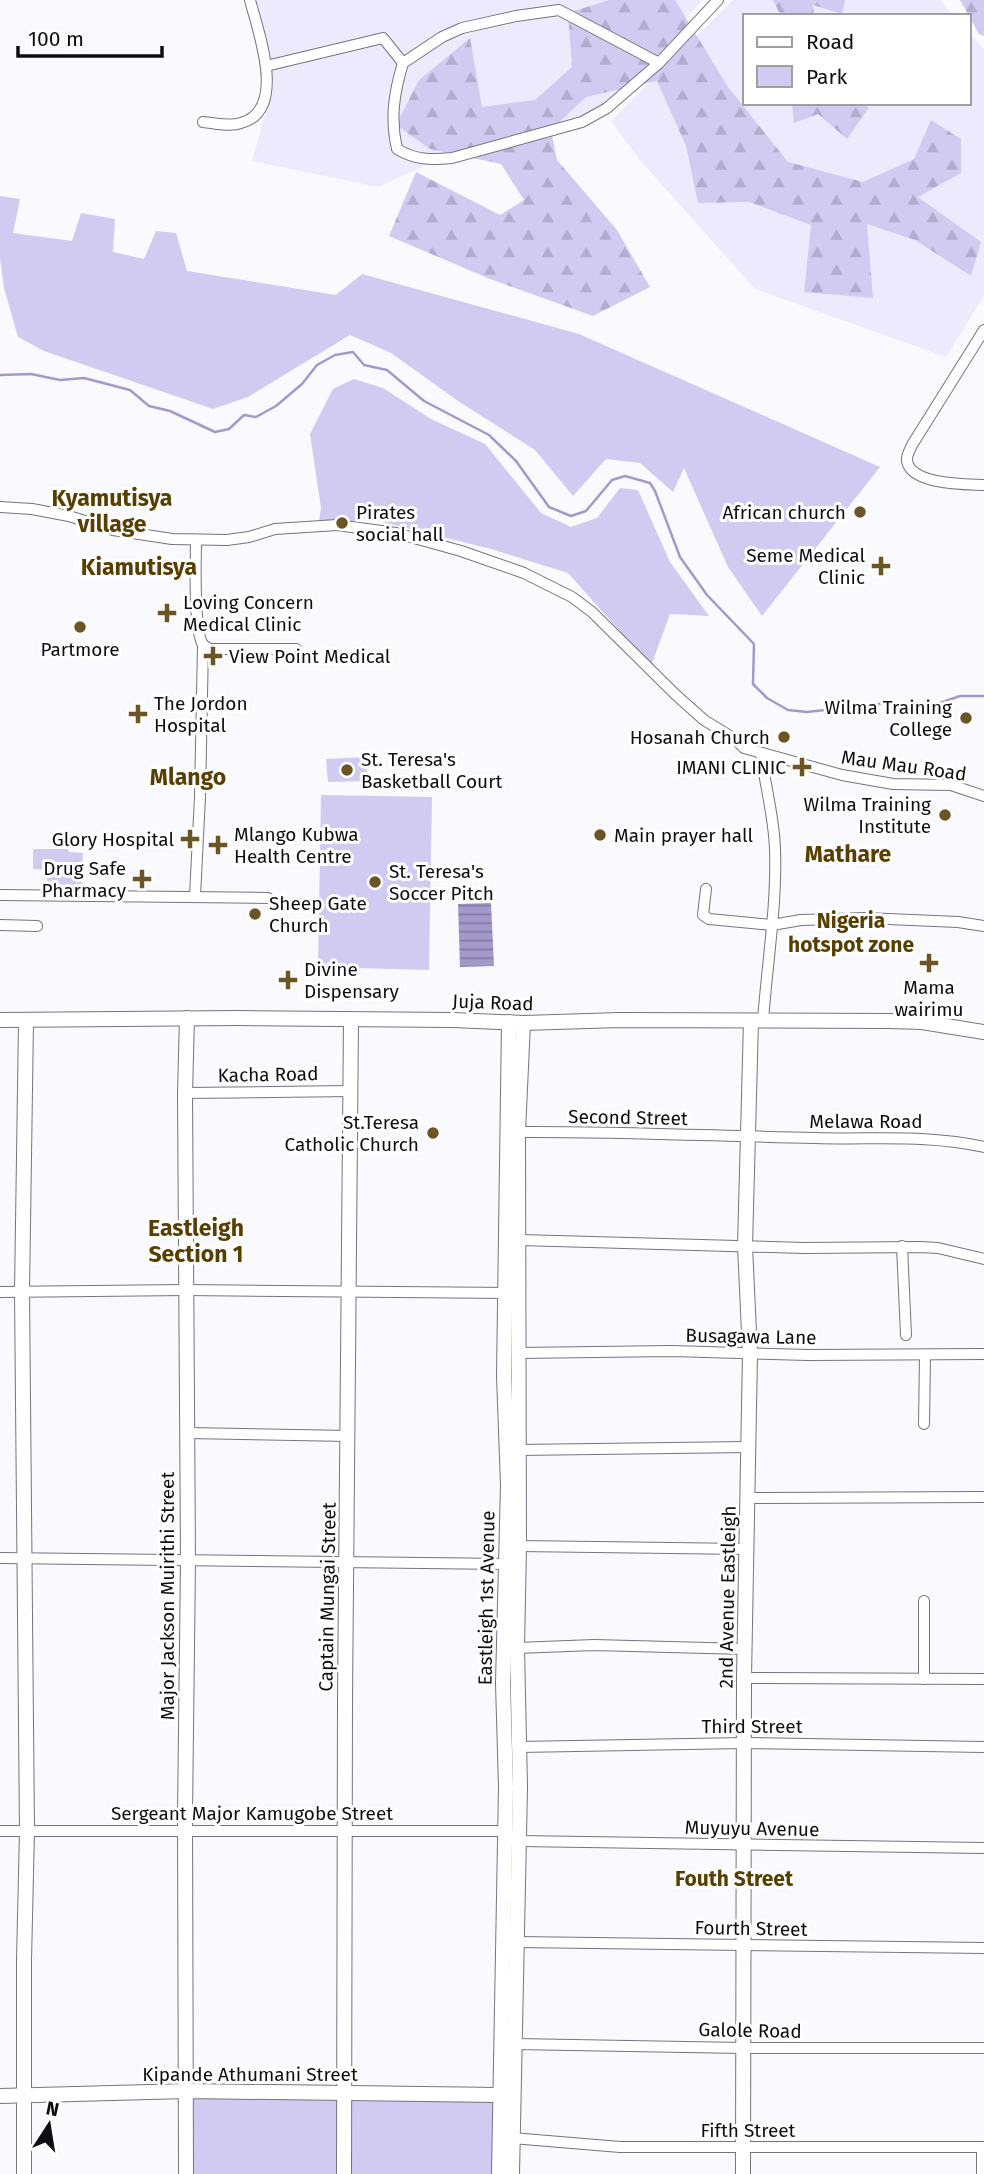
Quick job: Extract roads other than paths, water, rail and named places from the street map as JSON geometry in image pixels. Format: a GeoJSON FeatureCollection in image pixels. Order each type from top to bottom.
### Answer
{"type":"FeatureCollection","features":[{"type":"Feature","properties":{"kind":"street"},"geometry":{"type":"LineString","coordinates":[[203,122],[238,125],[257,114],[264,104],[267,93],[266,66],[250,0]]}},
{"type":"Feature","properties":{"kind":"street"},"geometry":{"type":"LineString","coordinates":[[659,63],[559,10],[462,28],[442,37],[403,63],[392,109],[397,149],[408,156],[429,160],[452,158],[582,122],[617,100],[659,63],[718,0]]}},
{"type":"Feature","properties":{"kind":"street"},"geometry":{"type":"LineString","coordinates":[[266,66],[383,38],[403,63]]}},
{"type":"Feature","properties":{"kind":"street"},"geometry":{"type":"LineString","coordinates":[[984,330],[912,445],[907,460],[908,465],[924,478],[944,483],[984,485]]}},
{"type":"Feature","properties":{"kind":"street","name":"Mau Mau Road"},"geometry":{"type":"LineString","coordinates":[[0,507],[62,514],[123,532],[196,540],[227,540],[275,529],[309,526],[363,527],[426,540],[494,562],[551,585],[592,612],[656,677],[704,720],[735,739],[744,748],[842,775],[893,783],[951,785],[984,796]]}},
{"type":"Feature","properties":{"kind":"street"},"geometry":{"type":"LineString","coordinates":[[196,540],[199,638],[203,645],[210,649],[296,649]]}},
{"type":"Feature","properties":{"kind":"street"},"geometry":{"type":"LineString","coordinates":[[195,896],[203,645]]}},
{"type":"Feature","properties":{"kind":"street"},"geometry":{"type":"LineString","coordinates":[[757,1021],[772,925],[775,862],[774,828],[761,753]]}},
{"type":"Feature","properties":{"kind":"street"},"geometry":{"type":"LineString","coordinates":[[706,889],[705,918],[772,925],[801,920],[865,918],[966,922],[984,926]]}},
{"type":"Feature","properties":{"kind":"street"},"geometry":{"type":"LineString","coordinates":[[0,895],[268,898]]}},
{"type":"Feature","properties":{"kind":"street"},"geometry":{"type":"LineString","coordinates":[[0,925],[37,926]]}},
{"type":"Feature","properties":{"kind":"street","name":"Juja Road"},"geometry":{"type":"LineString","coordinates":[[0,1020],[187,1018],[516,1022],[922,1022],[984,1032]]}},
{"type":"Feature","properties":{"kind":"street","name":"Major Jackson Muirithi Street"},"geometry":{"type":"LineString","coordinates":[[186,2174],[187,1018]]}},
{"type":"Feature","properties":{"kind":"street","name":"Captain Mungai Street"},"geometry":{"type":"LineString","coordinates":[[344,2174],[351,1020]]}},
{"type":"Feature","properties":{"kind":"street"},"geometry":{"type":"LineString","coordinates":[[481,1020],[498,1034],[515,1054],[536,1030],[564,1022]]}},
{"type":"Feature","properties":{"kind":"street"},"geometry":{"type":"LineString","coordinates":[[24,2174],[27,1831],[22,1292],[26,1021]]}},
{"type":"Feature","properties":{"kind":"street","name":"2nd Avenue Eastleigh"},"geometry":{"type":"LineString","coordinates":[[743,2174],[744,1678],[750,1354],[745,1246],[747,1136],[757,1021]]}},
{"type":"Feature","properties":{"kind":"street","name":"Eastleigh 1st Avenue"},"geometry":{"type":"LineString","coordinates":[[499,2174],[505,1830],[503,1683],[516,1022]]}},
{"type":"Feature","properties":{"kind":"street","name":"Kacha Road"},"geometry":{"type":"LineString","coordinates":[[185,1093],[351,1091]]}},
{"type":"Feature","properties":{"kind":"street","name":"Eastleigh 1st Avenue"},"geometry":{"type":"LineString","coordinates":[[512,2174],[520,1841],[517,1648],[518,1353],[511,1293],[520,1240],[513,1132]]}},
{"type":"Feature","properties":{"kind":"street","name":"Second Street"},"geometry":{"type":"LineString","coordinates":[[513,1132],[747,1136]]}},
{"type":"Feature","properties":{"kind":"street","name":"Melawa Road"},"geometry":{"type":"LineString","coordinates":[[747,1136],[932,1138],[984,1147]]}},
{"type":"Feature","properties":{"kind":"street"},"geometry":{"type":"LineString","coordinates":[[520,1240],[804,1248],[939,1248],[984,1259]]}},
{"type":"Feature","properties":{"kind":"street"},"geometry":{"type":"LineString","coordinates":[[902,1247],[906,1335]]}},
{"type":"Feature","properties":{"kind":"street"},"geometry":{"type":"LineString","coordinates":[[0,1292],[186,1290],[511,1293]]}},
{"type":"Feature","properties":{"kind":"street","name":"Busagawa Lane"},"geometry":{"type":"LineString","coordinates":[[518,1353],[672,1352],[925,1356],[984,1354]]}},
{"type":"Feature","properties":{"kind":"street"},"geometry":{"type":"LineString","coordinates":[[924,1424],[925,1356]]}},
{"type":"Feature","properties":{"kind":"street"},"geometry":{"type":"LineString","coordinates":[[187,1433],[349,1436]]}},
{"type":"Feature","properties":{"kind":"street"},"geometry":{"type":"LineString","coordinates":[[518,1450],[748,1447]]}},
{"type":"Feature","properties":{"kind":"street"},"geometry":{"type":"LineString","coordinates":[[748,1498],[984,1497]]}},
{"type":"Feature","properties":{"kind":"street"},"geometry":{"type":"LineString","coordinates":[[519,1546],[746,1549]]}},
{"type":"Feature","properties":{"kind":"street"},"geometry":{"type":"LineString","coordinates":[[0,1558],[507,1564]]}},
{"type":"Feature","properties":{"kind":"street"},"geometry":{"type":"LineString","coordinates":[[924,1601],[924,1679]]}},
{"type":"Feature","properties":{"kind":"street"},"geometry":{"type":"LineString","coordinates":[[517,1648],[618,1646],[745,1649]]}},
{"type":"Feature","properties":{"kind":"street"},"geometry":{"type":"LineString","coordinates":[[744,1678],[984,1679]]}},
{"type":"Feature","properties":{"kind":"street","name":"Third Street"},"geometry":{"type":"LineString","coordinates":[[519,1747],[744,1743],[984,1747]]}},
{"type":"Feature","properties":{"kind":"street","name":"Sergeant Major Kamugobe Street"},"geometry":{"type":"LineString","coordinates":[[0,1831],[505,1830]]}},
{"type":"Feature","properties":{"kind":"street","name":"Muyuyu Avenue"},"geometry":{"type":"LineString","coordinates":[[520,1841],[984,1848]]}},
{"type":"Feature","properties":{"kind":"street","name":"Fourth Street"},"geometry":{"type":"LineString","coordinates":[[517,1942],[984,1948]]}},
{"type":"Feature","properties":{"kind":"street","name":"Galole Road"},"geometry":{"type":"LineString","coordinates":[[515,2044],[984,2048]]}},
{"type":"Feature","properties":{"kind":"street","name":"Kipande Athumani Street"},"geometry":{"type":"LineString","coordinates":[[0,2096],[187,2091],[499,2095]]}},
{"type":"Feature","properties":{"kind":"street","name":"Fifth Street"},"geometry":{"type":"LineString","coordinates":[[512,2138],[620,2147],[983,2147]]}},
{"type":"Feature","properties":{"kind":"street"},"geometry":{"type":"LineString","coordinates":[[982,2174],[983,2147]]}},
{"type":"Feature","properties":{"kind":"waterway"},"geometry":{"type":"LineString","coordinates":[[0,375],[31,374],[60,380],[84,378],[130,390],[149,406],[170,411],[215,432],[229,429],[244,415],[256,417],[276,406],[302,384],[317,365],[335,355],[353,352],[364,365],[387,370],[424,401],[489,435],[516,461],[549,507],[571,516],[586,511],[612,480],[625,476],[650,483],[680,557],[707,595],[754,644],[753,684],[767,698],[788,710],[807,712],[879,704],[937,704],[960,696],[984,696]]}},
{"type":"Feature","properties":{"kind":"place","name":"African church"},"geometry":{"type":"Point","coordinates":[860,512]}},
{"type":"Feature","properties":{"kind":"place","name":"Pirates social hall"},"geometry":{"type":"Point","coordinates":[342,523]}},
{"type":"Feature","properties":{"kind":"place","name":"Seme Medical Clinic"},"geometry":{"type":"Point","coordinates":[881,566]}},
{"type":"Feature","properties":{"kind":"place","name":"Loving Concern Medical Clinic"},"geometry":{"type":"Point","coordinates":[167,613]}},
{"type":"Feature","properties":{"kind":"place","name":"Partmore"},"geometry":{"type":"Point","coordinates":[80,627]}},
{"type":"Feature","properties":{"kind":"place","name":"View Point Medical"},"geometry":{"type":"Point","coordinates":[213,656]}},
{"type":"Feature","properties":{"kind":"place","name":"The Jordon Hospital"},"geometry":{"type":"Point","coordinates":[138,714]}},
{"type":"Feature","properties":{"kind":"place","name":"Wilma Training College"},"geometry":{"type":"Point","coordinates":[966,718]}},
{"type":"Feature","properties":{"kind":"place","name":"Hosanah Church"},"geometry":{"type":"Point","coordinates":[784,737]}},
{"type":"Feature","properties":{"kind":"place","name":"IMANI CLINIC"},"geometry":{"type":"Point","coordinates":[802,767]}},
{"type":"Feature","properties":{"kind":"place","name":"St. Teresa's Basketball Court"},"geometry":{"type":"Point","coordinates":[347,770]}},
{"type":"Feature","properties":{"kind":"place","name":"Wilma Training Institute"},"geometry":{"type":"Point","coordinates":[945,815]}},
{"type":"Feature","properties":{"kind":"place","name":"Main prayer hall"},"geometry":{"type":"Point","coordinates":[600,835]}},
{"type":"Feature","properties":{"kind":"place","name":"Glory Hospital"},"geometry":{"type":"Point","coordinates":[190,839]}},
{"type":"Feature","properties":{"kind":"place","name":"Mlango Kubwa Health Centre"},"geometry":{"type":"Point","coordinates":[218,845]}},
{"type":"Feature","properties":{"kind":"place","name":"Drug Safe Pharmacy"},"geometry":{"type":"Point","coordinates":[142,879]}},
{"type":"Feature","properties":{"kind":"place","name":"St. Teresa's Soccer Pitch"},"geometry":{"type":"Point","coordinates":[375,882]}},
{"type":"Feature","properties":{"kind":"place","name":"Sheep Gate Church"},"geometry":{"type":"Point","coordinates":[255,914]}},
{"type":"Feature","properties":{"kind":"place","name":"Mama wairimu"},"geometry":{"type":"Point","coordinates":[929,963]}},
{"type":"Feature","properties":{"kind":"place","name":"Divine Dispensary"},"geometry":{"type":"Point","coordinates":[288,980]}},
{"type":"Feature","properties":{"kind":"place","name":"St.Teresa Catholic Church"},"geometry":{"type":"Point","coordinates":[433,1133]}},
{"type":"Feature","properties":{"kind":"district","name":"Kyamutisya village"},"geometry":{"type":"Point","coordinates":[112,511]}},
{"type":"Feature","properties":{"kind":"district","name":"Kiamutisya"},"geometry":{"type":"Point","coordinates":[139,567]}},
{"type":"Feature","properties":{"kind":"district","name":"Mlango"},"geometry":{"type":"Point","coordinates":[188,777]}},
{"type":"Feature","properties":{"kind":"district","name":"Mathare"},"geometry":{"type":"Point","coordinates":[848,854]}},
{"type":"Feature","properties":{"kind":"district","name":"Nigeria hotspot zone"},"geometry":{"type":"Point","coordinates":[851,933]}},
{"type":"Feature","properties":{"kind":"district","name":"Eastleigh Section 1"},"geometry":{"type":"Point","coordinates":[196,1241]}},
{"type":"Feature","properties":{"kind":"district","name":"Fouth Street"},"geometry":{"type":"Point","coordinates":[734,1879]}}]}
